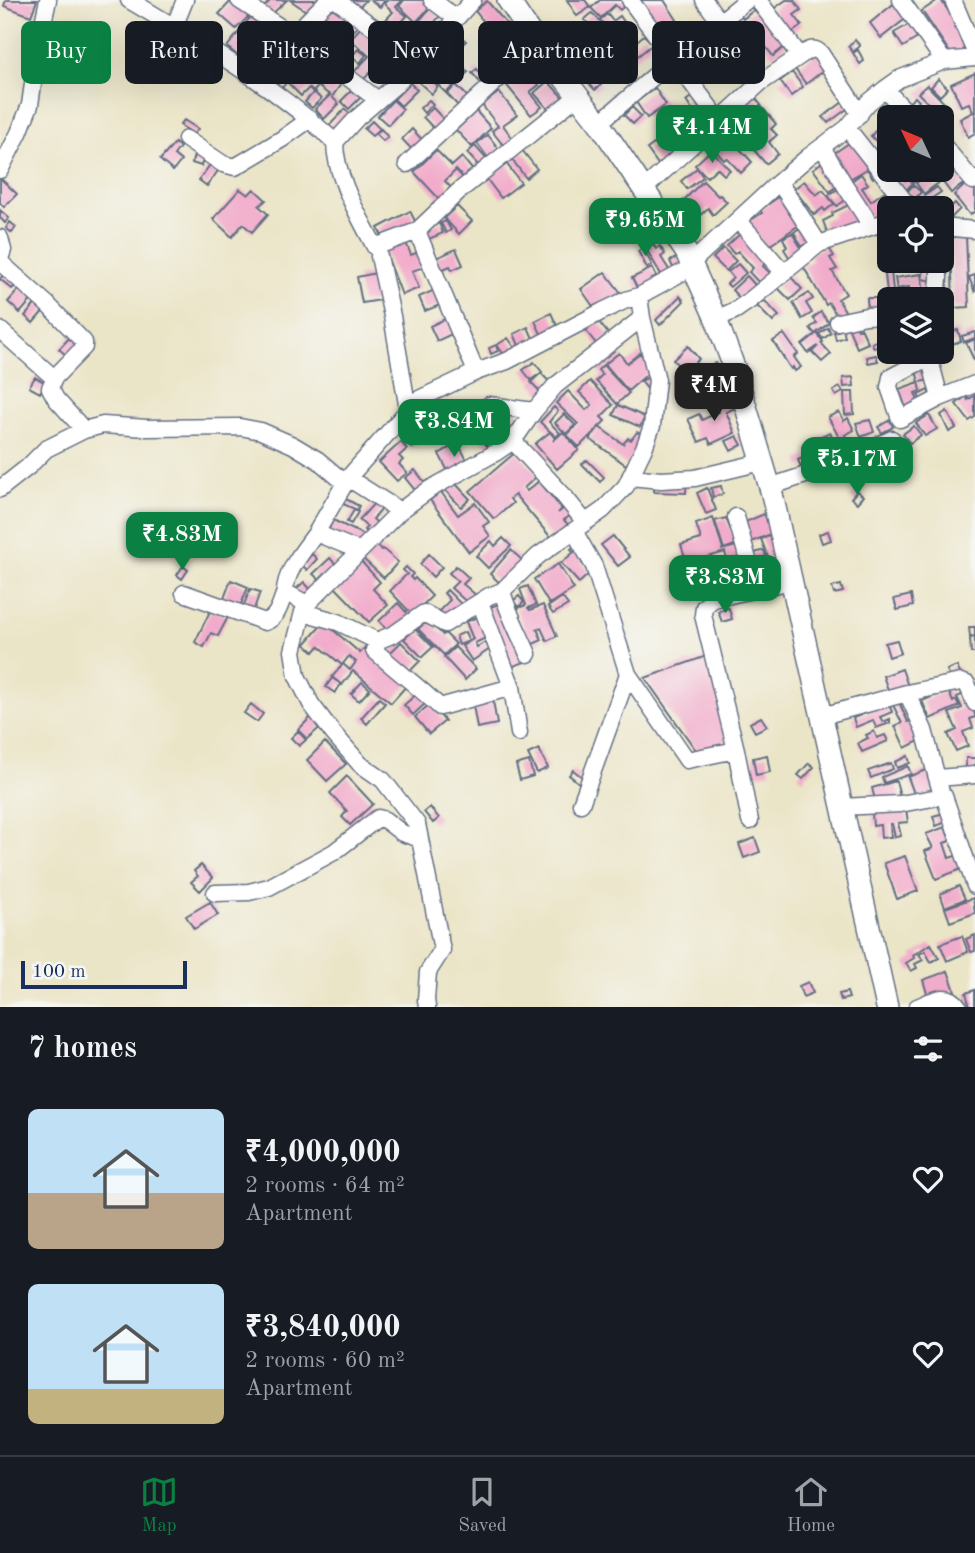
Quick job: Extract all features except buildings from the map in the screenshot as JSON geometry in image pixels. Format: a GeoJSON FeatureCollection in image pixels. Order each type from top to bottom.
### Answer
{"type":"FeatureCollection","features":[{"type":"Feature","properties":{"kind":"main road"},"geometry":{"type":"LineString","coordinates":[[508,0],[522,21]]}},
{"type":"Feature","properties":{"kind":"main road"},"geometry":{"type":"LineString","coordinates":[[570,84],[686,252],[716,318],[734,367],[769,487],[887,1007]]}},
{"type":"Feature","properties":{"kind":"street"},"geometry":{"type":"LineString","coordinates":[[0,170],[30,105],[48,0]]}},
{"type":"Feature","properties":{"kind":"street"},"geometry":{"type":"LineString","coordinates":[[129,0],[164,21]]}},
{"type":"Feature","properties":{"kind":"street"},"geometry":{"type":"LineString","coordinates":[[176,21],[185,0]]}},
{"type":"Feature","properties":{"kind":"street"},"geometry":{"type":"LineString","coordinates":[[239,0],[271,21]]}},
{"type":"Feature","properties":{"kind":"street"},"geometry":{"type":"LineString","coordinates":[[306,21],[328,0]]}},
{"type":"Feature","properties":{"kind":"street"},"geometry":{"type":"LineString","coordinates":[[336,0],[368,23]]}},
{"type":"Feature","properties":{"kind":"street"},"geometry":{"type":"LineString","coordinates":[[432,0],[456,18]]}},
{"type":"Feature","properties":{"kind":"street"},"geometry":{"type":"LineString","coordinates":[[453,21],[473,0]]}},
{"type":"Feature","properties":{"kind":"street"},"geometry":{"type":"LineString","coordinates":[[630,0],[652,31]]}},
{"type":"Feature","properties":{"kind":"street"},"geometry":{"type":"LineString","coordinates":[[704,0],[714,21]]}},
{"type":"Feature","properties":{"kind":"street"},"geometry":{"type":"LineString","coordinates":[[721,21],[747,0]]}},
{"type":"Feature","properties":{"kind":"street"},"geometry":{"type":"LineString","coordinates":[[758,0],[800,56]]}},
{"type":"Feature","properties":{"kind":"street"},"geometry":{"type":"LineString","coordinates":[[901,0],[944,61]]}},
{"type":"Feature","properties":{"kind":"street"},"geometry":{"type":"LineString","coordinates":[[953,0],[975,52]]}},
{"type":"Feature","properties":{"kind":"street"},"geometry":{"type":"LineString","coordinates":[[765,80],[815,49],[860,114]]}},
{"type":"Feature","properties":{"kind":"street"},"geometry":{"type":"LineString","coordinates":[[184,593],[265,622],[270,620],[276,615],[293,567],[346,481],[418,400],[476,372],[507,361],[603,311],[639,296],[691,265],[779,182],[847,128],[868,103],[885,89],[900,79],[944,61],[975,58]]}},
{"type":"Feature","properties":{"kind":"street"},"geometry":{"type":"LineString","coordinates":[[599,123],[652,78]]}},
{"type":"Feature","properties":{"kind":"street"},"geometry":{"type":"LineString","coordinates":[[354,82],[378,100]]}},
{"type":"Feature","properties":{"kind":"street"},"geometry":{"type":"LineString","coordinates":[[264,84],[335,142]]}},
{"type":"Feature","properties":{"kind":"street"},"geometry":{"type":"LineString","coordinates":[[397,84],[357,118],[335,142],[335,158],[351,199],[375,247],[417,231],[459,191],[579,95]]}},
{"type":"Feature","properties":{"kind":"street"},"geometry":{"type":"LineString","coordinates":[[407,164],[493,84]]}},
{"type":"Feature","properties":{"kind":"street"},"geometry":{"type":"LineString","coordinates":[[691,84],[719,120]]}},
{"type":"Feature","properties":{"kind":"street"},"geometry":{"type":"LineString","coordinates":[[645,189],[759,84]]}},
{"type":"Feature","properties":{"kind":"street"},"geometry":{"type":"LineString","coordinates":[[885,89],[900,105]]}},
{"type":"Feature","properties":{"kind":"street"},"geometry":{"type":"LineString","coordinates":[[186,139],[223,164],[236,167],[310,119]]}},
{"type":"Feature","properties":{"kind":"street"},"geometry":{"type":"LineString","coordinates":[[847,128],[897,196]]}},
{"type":"Feature","properties":{"kind":"street"},"geometry":{"type":"LineString","coordinates":[[822,147],[870,227]]}},
{"type":"Feature","properties":{"kind":"street"},"geometry":{"type":"LineString","coordinates":[[954,158],[973,181],[975,179]]}},
{"type":"Feature","properties":{"kind":"street"},"geometry":{"type":"LineString","coordinates":[[779,182],[819,244]]}},
{"type":"Feature","properties":{"kind":"street"},"geometry":{"type":"LineString","coordinates":[[738,220],[784,272]]}},
{"type":"Feature","properties":{"kind":"street"},"geometry":{"type":"LineString","coordinates":[[716,318],[736,310],[819,244],[877,224]]}},
{"type":"Feature","properties":{"kind":"street"},"geometry":{"type":"LineString","coordinates":[[954,228],[975,230]]}},
{"type":"Feature","properties":{"kind":"street"},"geometry":{"type":"LineString","coordinates":[[417,231],[476,372]]}},
{"type":"Feature","properties":{"kind":"street"},"geometry":{"type":"LineString","coordinates":[[0,239],[3,250],[0,261],[84,342],[85,347],[54,378],[50,388],[84,430]]}},
{"type":"Feature","properties":{"kind":"street"},"geometry":{"type":"LineString","coordinates":[[379,256],[408,410]]}},
{"type":"Feature","properties":{"kind":"street"},"geometry":{"type":"LineString","coordinates":[[285,592],[305,608],[377,641],[394,634],[424,613],[445,624],[489,596],[502,591],[538,556],[603,510],[626,486],[652,426],[657,380],[639,296]]}},
{"type":"Feature","properties":{"kind":"street"},"geometry":{"type":"LineString","coordinates":[[838,322],[877,316]]}},
{"type":"Feature","properties":{"kind":"street"},"geometry":{"type":"LineString","coordinates":[[427,1007],[428,972],[442,950],[418,824],[383,779],[360,764],[311,704],[297,676],[293,651],[305,608],[400,511],[430,489],[513,440],[555,386],[642,317]]}},
{"type":"Feature","properties":{"kind":"street"},"geometry":{"type":"LineString","coordinates":[[0,330],[54,378]]}},
{"type":"Feature","properties":{"kind":"street"},"geometry":{"type":"LineString","coordinates":[[916,364],[891,377],[889,387],[900,419],[940,398],[975,384]]}},
{"type":"Feature","properties":{"kind":"street"},"geometry":{"type":"LineString","coordinates":[[932,364],[940,398]]}},
{"type":"Feature","properties":{"kind":"street"},"geometry":{"type":"LineString","coordinates":[[489,405],[534,411]]}},
{"type":"Feature","properties":{"kind":"street"},"geometry":{"type":"LineString","coordinates":[[0,489],[47,449],[84,430],[103,425],[147,428],[240,427],[261,431],[293,445],[346,481],[400,511]]}},
{"type":"Feature","properties":{"kind":"street"},"geometry":{"type":"LineString","coordinates":[[769,487],[818,471],[892,439]]}},
{"type":"Feature","properties":{"kind":"street"},"geometry":{"type":"LineString","coordinates":[[513,440],[564,496],[579,526],[603,590],[628,674],[687,760],[736,750]]}},
{"type":"Feature","properties":{"kind":"street"},"geometry":{"type":"LineString","coordinates":[[630,477],[662,480],[695,478],[762,462]]}},
{"type":"Feature","properties":{"kind":"street"},"geometry":{"type":"LineString","coordinates":[[736,517],[756,588]]}},
{"type":"Feature","properties":{"kind":"street"},"geometry":{"type":"LineString","coordinates":[[316,533],[360,551]]}},
{"type":"Feature","properties":{"kind":"street"},"geometry":{"type":"LineString","coordinates":[[750,821],[736,750],[703,615],[704,607],[713,599],[791,581]]}},
{"type":"Feature","properties":{"kind":"street"},"geometry":{"type":"LineString","coordinates":[[502,591],[507,611],[528,654]]}},
{"type":"Feature","properties":{"kind":"street"},"geometry":{"type":"LineString","coordinates":[[481,602],[512,687],[519,733]]}},
{"type":"Feature","properties":{"kind":"street"},"geometry":{"type":"LineString","coordinates":[[377,641],[374,650],[440,707],[512,687]]}},
{"type":"Feature","properties":{"kind":"street"},"geometry":{"type":"LineString","coordinates":[[581,804],[628,674]]}},
{"type":"Feature","properties":{"kind":"street"},"geometry":{"type":"LineString","coordinates":[[822,716],[907,693],[961,682],[967,684],[975,704]]}},
{"type":"Feature","properties":{"kind":"street"},"geometry":{"type":"LineString","coordinates":[[907,693],[924,730],[937,778],[975,886]]}},
{"type":"Feature","properties":{"kind":"street"},"geometry":{"type":"LineString","coordinates":[[937,778],[975,775]]}},
{"type":"Feature","properties":{"kind":"street"},"geometry":{"type":"LineString","coordinates":[[842,807],[900,804],[944,796]]}},
{"type":"Feature","properties":{"kind":"street"},"geometry":{"type":"LineString","coordinates":[[215,893],[248,892],[269,887],[334,852],[378,818],[402,833],[421,839]]}},
{"type":"Feature","properties":{"kind":"street"},"geometry":{"type":"LineString","coordinates":[[917,1007],[949,997],[959,1007]]}}]}
